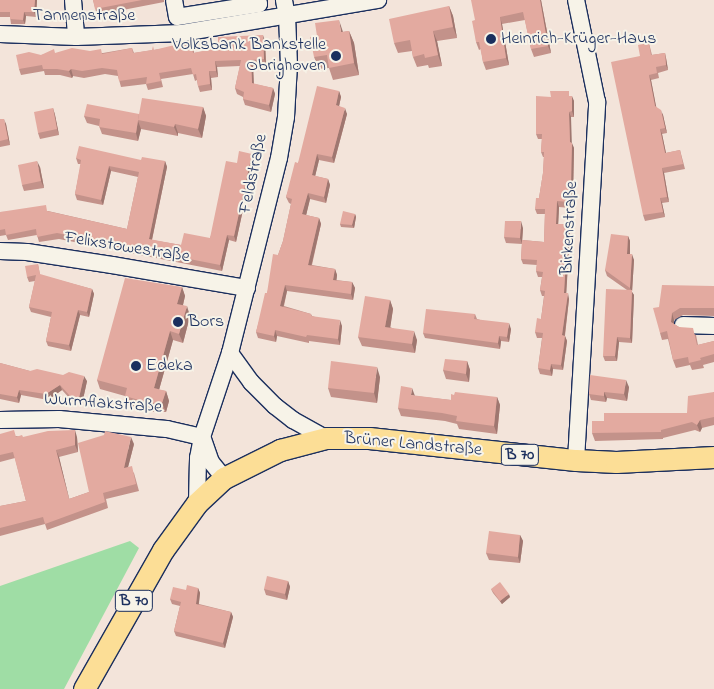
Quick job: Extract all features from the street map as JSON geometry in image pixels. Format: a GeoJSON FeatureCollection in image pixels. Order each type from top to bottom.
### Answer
{"type":"FeatureCollection","features":[{"type":"Feature","properties":{"kind":"main road","name":"Brüner Landstraße"},"geometry":{"type":"LineString","coordinates":[[84,689],[163,550],[197,503],[224,478],[280,450],[326,438],[369,438],[576,460],[625,462],[714,458]]}},
{"type":"Feature","properties":{"kind":"street"},"geometry":{"type":"LineString","coordinates":[[74,0],[76,37]]}},
{"type":"Feature","properties":{"kind":"street"},"geometry":{"type":"LineString","coordinates":[[174,0],[177,17],[259,4],[258,0]]}},
{"type":"Feature","properties":{"kind":"street"},"geometry":{"type":"LineString","coordinates":[[285,8],[378,0]]}},
{"type":"Feature","properties":{"kind":"street","name":"Birkenstraße"},"geometry":{"type":"LineString","coordinates":[[576,0],[597,102],[576,460]]}},
{"type":"Feature","properties":{"kind":"street","name":"Tannenstraße"},"geometry":{"type":"LineString","coordinates":[[0,34],[76,37],[182,33],[285,8]]}},
{"type":"Feature","properties":{"kind":"street","name":"Feldstraße"},"geometry":{"type":"LineString","coordinates":[[197,503],[198,458],[202,437],[230,353],[248,288],[279,158],[286,117],[288,65],[285,8]]}},
{"type":"Feature","properties":{"kind":"street","name":"Felixstowestraße"},"geometry":{"type":"LineString","coordinates":[[0,251],[84,261],[248,288]]}},
{"type":"Feature","properties":{"kind":"street"},"geometry":{"type":"LineString","coordinates":[[683,325],[714,326]]}},
{"type":"Feature","properties":{"kind":"street"},"geometry":{"type":"LineString","coordinates":[[230,353],[251,382],[275,406],[293,420],[326,438]]}},
{"type":"Feature","properties":{"kind":"street","name":"Wurmflakstraße"},"geometry":{"type":"LineString","coordinates":[[0,420],[68,419],[167,429],[202,437]]}},
{"type":"Feature","properties":{"kind":"street"},"geometry":{"type":"LineString","coordinates":[[202,437],[211,462],[224,478]]}},
{"type":"Feature","properties":{"kind":"green space"},"geometry":{"type":"Polygon","coordinates":[[[130,541],[139,548],[64,689],[0,689],[0,586],[130,541]]]}},
{"type":"Feature","properties":{"kind":"building"},"geometry":{"type":"Polygon","coordinates":[[[0,0],[35,0],[34,12],[24,12],[23,20],[10,19],[10,12],[0,12],[0,0]]]}},
{"type":"Feature","properties":{"kind":"building"},"geometry":{"type":"Polygon","coordinates":[[[93,0],[142,0],[95,9],[93,0]]]}},
{"type":"Feature","properties":{"kind":"building"},"geometry":{"type":"Polygon","coordinates":[[[471,0],[540,0],[548,46],[531,49],[523,12],[500,17],[506,58],[483,62],[479,42],[476,42],[472,21],[475,20],[471,0]]]}},
{"type":"Feature","properties":{"kind":"building"},"geometry":{"type":"Polygon","coordinates":[[[449,6],[453,27],[433,31],[438,55],[425,58],[424,54],[413,57],[410,40],[394,43],[389,19],[449,6]]]}},
{"type":"Feature","properties":{"kind":"building","name":"Volksbank Bankstelle Obrighoven"},"geometry":{"type":"Polygon","coordinates":[[[339,20],[341,32],[349,31],[354,63],[329,68],[327,55],[314,57],[310,37],[317,36],[315,23],[339,20]]]}},
{"type":"Feature","properties":{"kind":"building"},"geometry":{"type":"Polygon","coordinates":[[[263,35],[264,59],[251,60],[252,83],[273,88],[269,105],[243,99],[244,92],[235,88],[241,60],[215,61],[216,71],[209,71],[210,84],[198,86],[196,74],[193,75],[191,68],[159,73],[161,81],[146,84],[147,77],[119,81],[117,70],[102,68],[82,71],[71,69],[69,71],[43,69],[42,65],[19,69],[16,55],[29,52],[41,55],[54,49],[55,53],[72,48],[90,51],[101,49],[102,54],[132,48],[133,53],[152,50],[153,46],[154,50],[183,43],[186,45],[191,44],[193,53],[218,48],[218,37],[263,35]]]}},
{"type":"Feature","properties":{"kind":"building"},"geometry":{"type":"Polygon","coordinates":[[[649,43],[651,55],[665,53],[666,65],[656,67],[657,73],[649,75],[655,106],[661,110],[665,128],[660,129],[665,153],[680,150],[683,164],[662,168],[667,197],[660,198],[663,212],[643,215],[611,62],[640,56],[638,45],[649,43]]]}},
{"type":"Feature","properties":{"kind":"building"},"geometry":{"type":"Polygon","coordinates":[[[317,86],[339,91],[336,105],[345,108],[332,157],[317,154],[312,175],[328,179],[324,197],[308,193],[302,214],[319,218],[308,265],[335,269],[333,280],[352,282],[351,294],[285,285],[280,306],[311,314],[311,316],[340,320],[338,339],[307,335],[306,337],[275,330],[274,336],[256,332],[265,293],[267,293],[273,254],[278,255],[283,241],[292,199],[286,197],[295,162],[298,163],[317,86]]]}},
{"type":"Feature","properties":{"kind":"building"},"geometry":{"type":"Polygon","coordinates":[[[550,91],[569,91],[569,96],[572,96],[572,111],[569,112],[570,142],[572,143],[569,202],[557,201],[556,224],[568,224],[564,293],[568,293],[562,335],[565,336],[561,365],[551,364],[550,370],[538,368],[543,333],[535,332],[537,318],[541,319],[545,291],[540,290],[543,272],[536,271],[537,260],[521,259],[522,240],[544,242],[545,209],[535,209],[536,198],[539,198],[543,173],[544,152],[541,152],[542,134],[536,134],[536,96],[551,97],[550,91]]]}},
{"type":"Feature","properties":{"kind":"building"},"geometry":{"type":"Polygon","coordinates":[[[142,98],[203,107],[198,129],[175,124],[174,127],[138,120],[142,98]]]}},
{"type":"Feature","properties":{"kind":"building"},"geometry":{"type":"Polygon","coordinates":[[[87,104],[139,114],[136,133],[99,127],[100,119],[84,116],[87,104]]]}},
{"type":"Feature","properties":{"kind":"building"},"geometry":{"type":"Polygon","coordinates":[[[53,108],[57,129],[38,133],[34,112],[53,108]]]}},
{"type":"Feature","properties":{"kind":"building"},"geometry":{"type":"Polygon","coordinates":[[[0,119],[4,119],[8,139],[0,141],[0,119]]]}},
{"type":"Feature","properties":{"kind":"building"},"geometry":{"type":"Polygon","coordinates":[[[79,146],[141,160],[142,157],[165,161],[149,239],[181,245],[184,233],[210,238],[226,161],[237,163],[239,151],[252,154],[234,236],[227,235],[220,265],[57,233],[37,237],[36,229],[6,235],[5,229],[0,230],[0,212],[46,205],[47,211],[127,229],[139,172],[109,166],[101,200],[75,194],[81,160],[76,158],[79,146]]]}},
{"type":"Feature","properties":{"kind":"building"},"geometry":{"type":"Polygon","coordinates":[[[37,161],[41,181],[22,185],[18,165],[37,161]]]}},
{"type":"Feature","properties":{"kind":"building"},"geometry":{"type":"Polygon","coordinates":[[[343,211],[355,214],[352,225],[340,224],[343,211]]]}},
{"type":"Feature","properties":{"kind":"building"},"geometry":{"type":"Polygon","coordinates":[[[505,221],[521,221],[520,238],[504,237],[505,221]]]}},
{"type":"Feature","properties":{"kind":"building"},"geometry":{"type":"Polygon","coordinates":[[[611,234],[628,236],[627,254],[632,254],[630,288],[605,270],[611,234]]]}},
{"type":"Feature","properties":{"kind":"building"},"geometry":{"type":"Polygon","coordinates":[[[38,264],[40,274],[92,289],[87,312],[78,310],[69,345],[46,341],[52,312],[29,307],[36,275],[27,277],[25,266],[38,264]]]}},
{"type":"Feature","properties":{"kind":"building","name":"Edeka"},"geometry":{"type":"Polygon","coordinates":[[[125,278],[182,287],[177,304],[187,306],[179,334],[170,331],[154,388],[166,391],[162,403],[149,403],[125,396],[127,388],[97,380],[125,278]]]}},
{"type":"Feature","properties":{"kind":"building"},"geometry":{"type":"Polygon","coordinates":[[[662,285],[714,286],[714,308],[680,308],[672,313],[671,322],[679,327],[693,328],[697,345],[714,341],[714,354],[689,363],[688,357],[673,360],[667,331],[660,333],[653,308],[659,307],[662,285]]]}},
{"type":"Feature","properties":{"kind":"building"},"geometry":{"type":"Polygon","coordinates":[[[606,289],[632,290],[630,338],[617,337],[615,356],[603,356],[606,289]]]}},
{"type":"Feature","properties":{"kind":"building"},"geometry":{"type":"Polygon","coordinates":[[[365,296],[390,300],[385,327],[414,331],[412,344],[358,337],[365,296]]]}},
{"type":"Feature","properties":{"kind":"building"},"geometry":{"type":"Polygon","coordinates":[[[426,309],[475,314],[474,319],[509,323],[507,337],[499,336],[498,343],[423,333],[426,309]]]}},
{"type":"Feature","properties":{"kind":"building"},"geometry":{"type":"Polygon","coordinates":[[[445,359],[467,361],[466,374],[443,370],[445,359]]]}},
{"type":"Feature","properties":{"kind":"building"},"geometry":{"type":"Polygon","coordinates":[[[331,361],[377,367],[374,393],[328,388],[331,361]]]}},
{"type":"Feature","properties":{"kind":"building"},"geometry":{"type":"Polygon","coordinates":[[[0,363],[30,371],[37,369],[63,375],[69,372],[84,376],[79,398],[70,396],[60,385],[46,394],[19,390],[17,397],[0,394],[0,363]]]}},
{"type":"Feature","properties":{"kind":"building"},"geometry":{"type":"Polygon","coordinates":[[[590,375],[626,380],[624,394],[604,392],[604,396],[589,394],[590,375]]]}},
{"type":"Feature","properties":{"kind":"building"},"geometry":{"type":"Polygon","coordinates":[[[401,386],[412,388],[411,395],[451,400],[451,394],[454,395],[455,392],[497,397],[494,426],[456,421],[457,416],[442,413],[398,408],[401,386]]]}},
{"type":"Feature","properties":{"kind":"building"},"geometry":{"type":"Polygon","coordinates":[[[714,392],[714,417],[700,420],[697,425],[692,422],[661,430],[661,432],[592,433],[592,421],[604,421],[604,413],[687,413],[688,396],[714,392]]]}},
{"type":"Feature","properties":{"kind":"building"},"geometry":{"type":"Polygon","coordinates":[[[14,430],[16,437],[22,435],[23,437],[48,431],[75,430],[75,445],[56,450],[69,499],[89,492],[78,443],[104,435],[105,431],[131,437],[124,468],[132,466],[136,484],[103,493],[105,502],[45,524],[43,517],[0,528],[0,506],[26,501],[13,452],[0,455],[0,434],[14,430]]]}},
{"type":"Feature","properties":{"kind":"building"},"geometry":{"type":"Polygon","coordinates":[[[489,531],[520,535],[518,557],[486,553],[489,531]]]}},
{"type":"Feature","properties":{"kind":"building"},"geometry":{"type":"Polygon","coordinates":[[[267,576],[288,581],[285,594],[264,589],[267,576]]]}},
{"type":"Feature","properties":{"kind":"building"},"geometry":{"type":"Polygon","coordinates":[[[500,582],[509,594],[500,601],[491,589],[500,582]]]}},
{"type":"Feature","properties":{"kind":"building"},"geometry":{"type":"Polygon","coordinates":[[[187,585],[198,588],[196,604],[231,612],[223,643],[174,631],[181,602],[170,599],[173,587],[186,590],[187,585]]]}},
{"type":"Feature","properties":{"kind":"place","name":"Heinrich-Krüger-Haus"},"geometry":{"type":"Point","coordinates":[491,39]}},
{"type":"Feature","properties":{"kind":"place","name":"Volksbank Bankstelle Obrighoven"},"geometry":{"type":"Point","coordinates":[336,56]}},
{"type":"Feature","properties":{"kind":"place","name":"Bors"},"geometry":{"type":"Point","coordinates":[178,322]}},
{"type":"Feature","properties":{"kind":"place","name":"Edeka"},"geometry":{"type":"Point","coordinates":[136,366]}}]}
